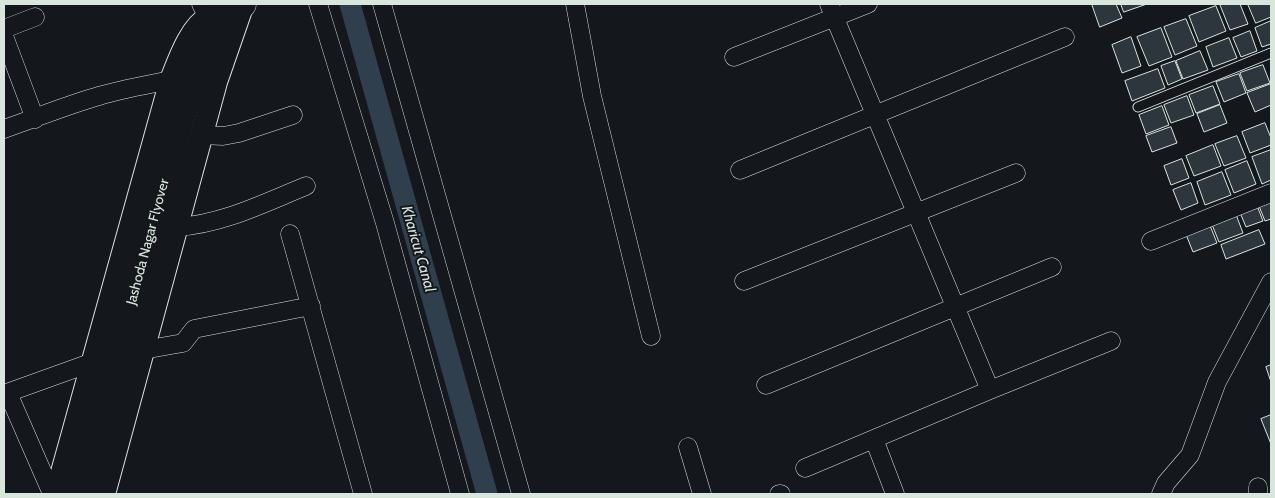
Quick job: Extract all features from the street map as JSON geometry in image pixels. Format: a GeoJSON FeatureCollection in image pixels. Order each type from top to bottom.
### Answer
{"type":"FeatureCollection","features":[{"type":"Feature","properties":{"kind":"main road","name":"Jashoda Nagar Flyover"},"geometry":{"type":"LineString","coordinates":[[80,494],[184,106],[205,46],[207,18],[221,23],[242,4]]}},
{"type":"Feature","properties":{"kind":"street"},"geometry":{"type":"LineString","coordinates":[[104,494],[216,82],[242,4]]}},
{"type":"Feature","properties":{"kind":"street"},"geometry":{"type":"LineString","coordinates":[[318,4],[385,223],[460,494]]}},
{"type":"Feature","properties":{"kind":"street"},"geometry":{"type":"LineString","coordinates":[[382,4],[521,494]]}},
{"type":"Feature","properties":{"kind":"street"},"geometry":{"type":"LineString","coordinates":[[575,4],[592,96],[651,336]]}},
{"type":"Feature","properties":{"kind":"street"},"geometry":{"type":"LineString","coordinates":[[734,58],[832,10],[868,4]]}},
{"type":"Feature","properties":{"kind":"street"},"geometry":{"type":"LineString","coordinates":[[832,10],[990,390]]}},
{"type":"Feature","properties":{"kind":"street"},"geometry":{"type":"LineString","coordinates":[[4,29],[35,17]]}},
{"type":"Feature","properties":{"kind":"street"},"geometry":{"type":"LineString","coordinates":[[54,494],[93,362],[171,80],[192,33],[207,18]]}},
{"type":"Feature","properties":{"kind":"street"},"geometry":{"type":"LineString","coordinates":[[4,36],[35,119]]}},
{"type":"Feature","properties":{"kind":"street"},"geometry":{"type":"LineString","coordinates":[[740,170],[1065,37]]}},
{"type":"Feature","properties":{"kind":"street"},"geometry":{"type":"LineString","coordinates":[[4,129],[100,95],[171,80]]}},
{"type":"Feature","properties":{"kind":"street"},"geometry":{"type":"LineString","coordinates":[[202,134],[223,136],[239,133],[293,115]]}},
{"type":"Feature","properties":{"kind":"street"},"geometry":{"type":"LineString","coordinates":[[744,281],[1016,173]]}},
{"type":"Feature","properties":{"kind":"street"},"geometry":{"type":"LineString","coordinates":[[177,226],[194,226],[240,213],[306,186]]}},
{"type":"Feature","properties":{"kind":"street"},"geometry":{"type":"LineString","coordinates":[[1151,241],[1271,193]]}},
{"type":"Feature","properties":{"kind":"street"},"geometry":{"type":"LineString","coordinates":[[290,234],[363,494]]}},
{"type":"Feature","properties":{"kind":"street"},"geometry":{"type":"LineString","coordinates":[[766,385],[1052,267]]}},
{"type":"Feature","properties":{"kind":"street"},"geometry":{"type":"LineString","coordinates":[[1161,494],[1166,483],[1190,455],[1217,382],[1266,301],[1271,282]]}},
{"type":"Feature","properties":{"kind":"street"},"geometry":{"type":"LineString","coordinates":[[143,350],[183,343],[194,328],[311,306]]}},
{"type":"Feature","properties":{"kind":"street"},"geometry":{"type":"LineString","coordinates":[[805,468],[1111,341]]}},
{"type":"Feature","properties":{"kind":"street"},"geometry":{"type":"LineString","coordinates":[[54,494],[6,393],[93,362]]}},
{"type":"Feature","properties":{"kind":"street"},"geometry":{"type":"LineString","coordinates":[[874,439],[895,494]]}},
{"type":"Feature","properties":{"kind":"street"},"geometry":{"type":"LineString","coordinates":[[688,447],[702,494]]}},
{"type":"Feature","properties":{"kind":"lane"},"geometry":{"type":"LineString","coordinates":[[1138,107],[1271,53]]}},
{"type":"Feature","properties":{"kind":"building"},"geometry":{"type":"Polygon","coordinates":[[[1092,4],[1116,4],[1122,18],[1100,27],[1092,4]]]}},
{"type":"Feature","properties":{"kind":"building"},"geometry":{"type":"Polygon","coordinates":[[[1121,4],[1147,4],[1124,12],[1121,4]]]}},
{"type":"Feature","properties":{"kind":"building"},"geometry":{"type":"Polygon","coordinates":[[[1240,4],[1248,24],[1230,30],[1220,5],[1240,4]]]}},
{"type":"Feature","properties":{"kind":"building"},"geometry":{"type":"Polygon","coordinates":[[[1248,4],[1271,4],[1271,17],[1256,23],[1248,4]]]}},
{"type":"Feature","properties":{"kind":"building"},"geometry":{"type":"Polygon","coordinates":[[[1216,6],[1226,31],[1199,42],[1189,16],[1216,6]]]}},
{"type":"Feature","properties":{"kind":"building"},"geometry":{"type":"Polygon","coordinates":[[[1186,19],[1197,46],[1175,55],[1164,27],[1186,19]]]}},
{"type":"Feature","properties":{"kind":"building"},"geometry":{"type":"Polygon","coordinates":[[[1271,21],[1271,44],[1262,47],[1255,28],[1271,21]]]}},
{"type":"Feature","properties":{"kind":"building"},"geometry":{"type":"Polygon","coordinates":[[[1161,28],[1172,57],[1149,66],[1137,37],[1161,28]]]}},
{"type":"Feature","properties":{"kind":"building"},"geometry":{"type":"Polygon","coordinates":[[[1250,31],[1257,51],[1241,57],[1233,38],[1250,31]]]}},
{"type":"Feature","properties":{"kind":"building"},"geometry":{"type":"Polygon","coordinates":[[[1131,37],[1141,66],[1122,73],[1112,45],[1131,37]]]}},
{"type":"Feature","properties":{"kind":"building"},"geometry":{"type":"Polygon","coordinates":[[[1229,38],[1237,58],[1213,67],[1206,47],[1229,38]]]}},
{"type":"Feature","properties":{"kind":"building"},"geometry":{"type":"Polygon","coordinates":[[[1200,51],[1208,70],[1183,79],[1176,61],[1200,51]]]}},
{"type":"Feature","properties":{"kind":"building"},"geometry":{"type":"Polygon","coordinates":[[[1175,61],[1182,79],[1168,85],[1161,66],[1175,61]]]}},
{"type":"Feature","properties":{"kind":"building"},"geometry":{"type":"Polygon","coordinates":[[[1263,65],[1270,83],[1247,91],[1240,73],[1263,65]]]}},
{"type":"Feature","properties":{"kind":"building"},"geometry":{"type":"Polygon","coordinates":[[[1158,69],[1165,88],[1132,101],[1125,81],[1158,69]]]}},
{"type":"Feature","properties":{"kind":"building"},"geometry":{"type":"Polygon","coordinates":[[[1239,74],[1246,93],[1224,102],[1216,82],[1239,74]]]}},
{"type":"Feature","properties":{"kind":"building"},"geometry":{"type":"Polygon","coordinates":[[[1271,84],[1271,105],[1255,112],[1247,93],[1271,84]]]}},
{"type":"Feature","properties":{"kind":"building"},"geometry":{"type":"Polygon","coordinates":[[[1213,86],[1220,104],[1196,113],[1189,95],[1213,86]]]}},
{"type":"Feature","properties":{"kind":"building"},"geometry":{"type":"Polygon","coordinates":[[[1187,96],[1194,115],[1171,123],[1164,105],[1187,96]]]}},
{"type":"Feature","properties":{"kind":"building"},"geometry":{"type":"Polygon","coordinates":[[[1220,105],[1227,123],[1204,132],[1197,114],[1220,105]]]}},
{"type":"Feature","properties":{"kind":"building"},"geometry":{"type":"Polygon","coordinates":[[[1162,106],[1169,125],[1146,134],[1139,115],[1162,106]]]}},
{"type":"Feature","properties":{"kind":"building"},"geometry":{"type":"Polygon","coordinates":[[[1265,123],[1271,138],[1271,145],[1250,153],[1242,132],[1265,123]]]}},
{"type":"Feature","properties":{"kind":"building"},"geometry":{"type":"Polygon","coordinates":[[[1171,127],[1177,143],[1152,152],[1146,136],[1171,127]]]}},
{"type":"Feature","properties":{"kind":"building"},"geometry":{"type":"Polygon","coordinates":[[[1237,136],[1246,158],[1224,166],[1215,144],[1237,136]]]}},
{"type":"Feature","properties":{"kind":"building"},"geometry":{"type":"Polygon","coordinates":[[[1213,145],[1221,166],[1194,176],[1186,156],[1213,145]]]}},
{"type":"Feature","properties":{"kind":"building"},"geometry":{"type":"Polygon","coordinates":[[[1271,150],[1271,180],[1262,184],[1252,157],[1271,150]]]}},
{"type":"Feature","properties":{"kind":"building"},"geometry":{"type":"Polygon","coordinates":[[[1182,159],[1189,178],[1171,185],[1164,166],[1182,159]]]}},
{"type":"Feature","properties":{"kind":"building"},"geometry":{"type":"Polygon","coordinates":[[[1247,161],[1256,184],[1234,193],[1225,170],[1247,161]]]}},
{"type":"Feature","properties":{"kind":"building"},"geometry":{"type":"Polygon","coordinates":[[[1222,172],[1231,195],[1205,205],[1197,182],[1222,172]]]}},
{"type":"Feature","properties":{"kind":"building"},"geometry":{"type":"Polygon","coordinates":[[[1191,183],[1198,203],[1181,210],[1173,190],[1191,183]]]}},
{"type":"Feature","properties":{"kind":"building"},"geometry":{"type":"Polygon","coordinates":[[[1271,196],[1271,219],[1265,221],[1257,201],[1271,196]]]}},
{"type":"Feature","properties":{"kind":"building"},"geometry":{"type":"Polygon","coordinates":[[[1256,203],[1263,221],[1246,227],[1239,210],[1256,203]]]}},
{"type":"Feature","properties":{"kind":"building"},"geometry":{"type":"Polygon","coordinates":[[[1235,212],[1243,233],[1219,242],[1211,222],[1235,212]]]}},
{"type":"Feature","properties":{"kind":"building"},"geometry":{"type":"Polygon","coordinates":[[[1209,223],[1217,243],[1193,252],[1185,232],[1209,223]]]}},
{"type":"Feature","properties":{"kind":"building"},"geometry":{"type":"Polygon","coordinates":[[[1259,230],[1265,244],[1226,259],[1221,245],[1259,230]]]}},
{"type":"Feature","properties":{"kind":"building"},"geometry":{"type":"Polygon","coordinates":[[[1271,365],[1271,382],[1266,367],[1271,365]]]}},
{"type":"Feature","properties":{"kind":"building"},"geometry":{"type":"Polygon","coordinates":[[[1271,415],[1271,444],[1261,419],[1271,415]]]}},
{"type":"Feature","properties":{"kind":"waterway","name":"Kharicut Canal"},"geometry":{"type":"LineString","coordinates":[[350,4],[487,494]]}}]}
